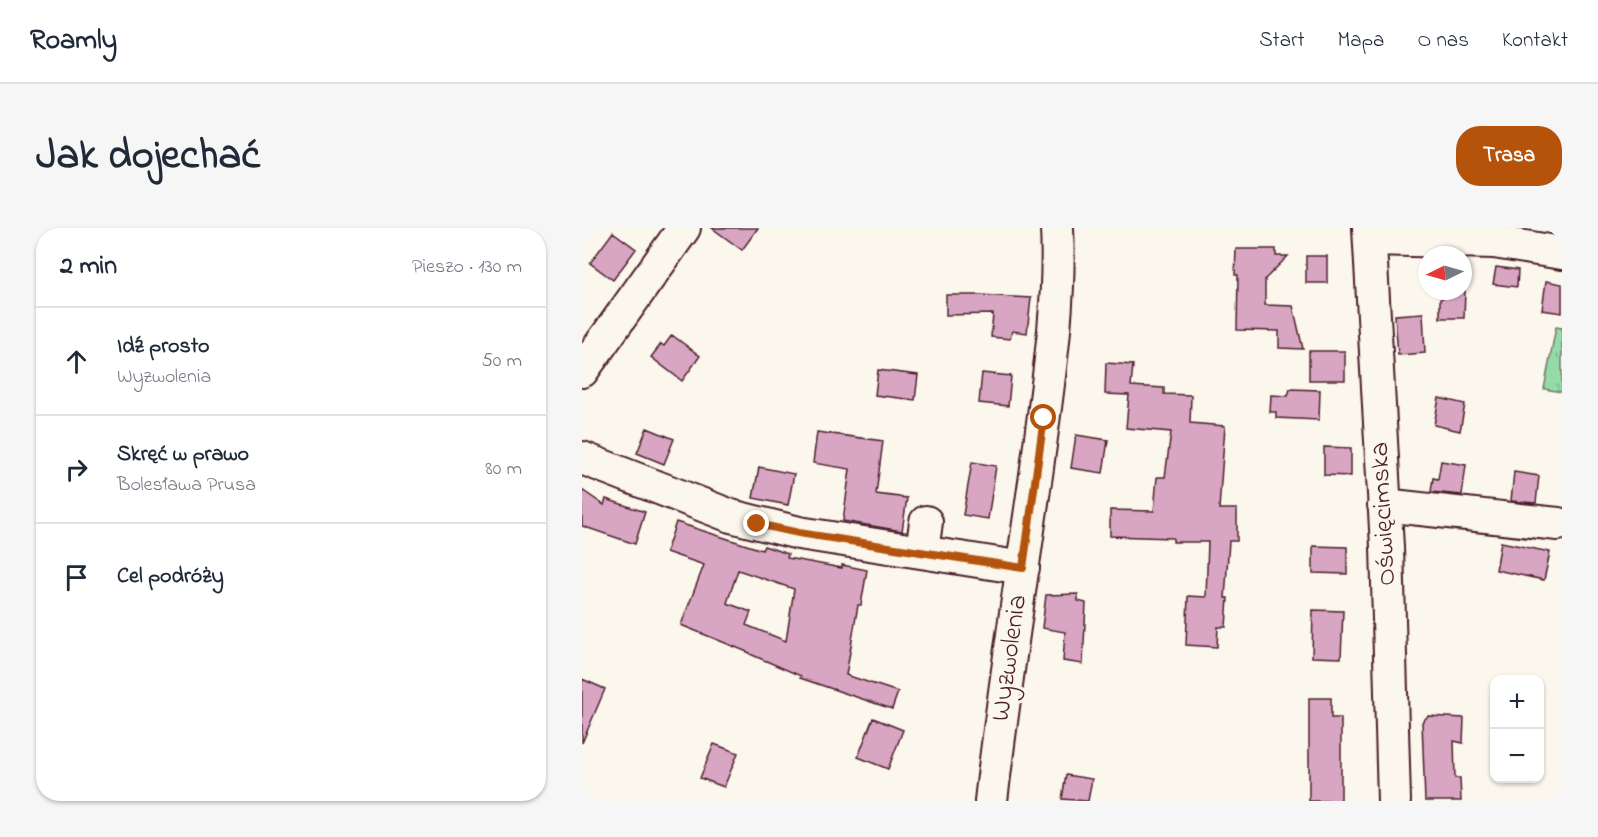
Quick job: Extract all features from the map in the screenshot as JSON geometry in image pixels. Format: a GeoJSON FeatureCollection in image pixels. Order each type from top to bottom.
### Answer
{"type":"FeatureCollection","features":[{"type":"Feature","properties":{"kind":"street"},"geometry":{"type":"LineString","coordinates":[[582,371],[684,228]]}},
{"type":"Feature","properties":{"kind":"street","name":"Wyzwolenia"},"geometry":{"type":"LineString","coordinates":[[991,801],[1051,354],[1056,287],[1057,228]]}},
{"type":"Feature","properties":{"kind":"street"},"geometry":{"type":"LineString","coordinates":[[1370,234],[1494,242],[1562,253]]}},
{"type":"Feature","properties":{"kind":"street","name":"Oświęcimska"},"geometry":{"type":"LineString","coordinates":[[1370,234],[1384,506],[1394,801]]}},
{"type":"Feature","properties":{"kind":"street"},"geometry":{"type":"LineString","coordinates":[[582,458],[757,524],[799,533],[924,537],[1023,568]]}},
{"type":"Feature","properties":{"kind":"street"},"geometry":{"type":"LineString","coordinates":[[1384,506],[1558,524]]}},
{"type":"Feature","properties":{"kind":"green space"},"geometry":{"type":"Polygon","coordinates":[[[1556,327],[1562,328],[1562,392],[1544,389],[1556,327]]]}},
{"type":"Feature","properties":{"kind":"building"},"geometry":{"type":"Polygon","coordinates":[[[712,228],[758,228],[742,250],[712,228]]]}},
{"type":"Feature","properties":{"kind":"building"},"geometry":{"type":"Polygon","coordinates":[[[613,232],[636,249],[613,280],[590,263],[613,232]]]}},
{"type":"Feature","properties":{"kind":"building"},"geometry":{"type":"Polygon","coordinates":[[[1236,249],[1276,249],[1276,256],[1288,256],[1265,279],[1265,305],[1293,306],[1303,349],[1279,348],[1279,331],[1237,330],[1236,249]]]}},
{"type":"Feature","properties":{"kind":"building"},"geometry":{"type":"Polygon","coordinates":[[[1306,256],[1327,256],[1327,283],[1306,283],[1306,256]]]}},
{"type":"Feature","properties":{"kind":"building"},"geometry":{"type":"Polygon","coordinates":[[[1496,267],[1518,270],[1517,287],[1493,284],[1496,267]]]}},
{"type":"Feature","properties":{"kind":"building"},"geometry":{"type":"Polygon","coordinates":[[[1546,281],[1562,284],[1562,313],[1542,310],[1546,281]]]}},
{"type":"Feature","properties":{"kind":"building"},"geometry":{"type":"Polygon","coordinates":[[[946,295],[1031,298],[1027,333],[1012,331],[1010,339],[991,337],[993,314],[946,315],[946,295]]]}},
{"type":"Feature","properties":{"kind":"building"},"geometry":{"type":"Polygon","coordinates":[[[1440,300],[1465,300],[1464,318],[1440,318],[1440,300]]]}},
{"type":"Feature","properties":{"kind":"building"},"geometry":{"type":"Polygon","coordinates":[[[1423,313],[1425,353],[1398,355],[1395,315],[1423,313]]]}},
{"type":"Feature","properties":{"kind":"building"},"geometry":{"type":"Polygon","coordinates":[[[672,335],[700,356],[682,381],[651,357],[661,344],[664,346],[672,335]]]}},
{"type":"Feature","properties":{"kind":"building"},"geometry":{"type":"Polygon","coordinates":[[[1309,351],[1345,351],[1345,380],[1309,380],[1309,351]]]}},
{"type":"Feature","properties":{"kind":"building"},"geometry":{"type":"Polygon","coordinates":[[[1106,363],[1133,365],[1131,386],[1164,388],[1164,394],[1191,395],[1190,423],[1225,426],[1219,509],[1237,509],[1237,541],[1229,541],[1225,598],[1228,598],[1226,627],[1218,627],[1217,647],[1186,645],[1188,596],[1206,597],[1208,542],[1173,542],[1173,538],[1110,536],[1110,510],[1154,511],[1157,477],[1165,477],[1171,432],[1126,428],[1129,395],[1105,394],[1106,363]]]}},
{"type":"Feature","properties":{"kind":"building"},"geometry":{"type":"Polygon","coordinates":[[[878,370],[918,375],[915,400],[875,395],[878,370]]]}},
{"type":"Feature","properties":{"kind":"building"},"geometry":{"type":"Polygon","coordinates":[[[982,373],[1011,376],[1008,406],[979,403],[982,373]]]}},
{"type":"Feature","properties":{"kind":"building"},"geometry":{"type":"Polygon","coordinates":[[[1290,389],[1320,390],[1319,420],[1276,418],[1276,412],[1270,412],[1271,395],[1288,396],[1290,389]]]}},
{"type":"Feature","properties":{"kind":"building"},"geometry":{"type":"Polygon","coordinates":[[[1439,398],[1465,404],[1460,431],[1434,425],[1439,398]]]}},
{"type":"Feature","properties":{"kind":"building"},"geometry":{"type":"Polygon","coordinates":[[[647,428],[674,439],[664,464],[637,453],[647,428]]]}},
{"type":"Feature","properties":{"kind":"building"},"geometry":{"type":"Polygon","coordinates":[[[817,432],[883,441],[876,494],[907,498],[902,531],[843,521],[850,469],[813,463],[817,432]]]}},
{"type":"Feature","properties":{"kind":"building"},"geometry":{"type":"Polygon","coordinates":[[[1076,435],[1108,440],[1103,473],[1071,468],[1076,435]]]}},
{"type":"Feature","properties":{"kind":"building"},"geometry":{"type":"Polygon","coordinates":[[[1324,447],[1351,448],[1351,476],[1324,475],[1324,447]]]}},
{"type":"Feature","properties":{"kind":"building"},"geometry":{"type":"Polygon","coordinates":[[[1441,461],[1466,465],[1462,495],[1431,492],[1433,478],[1438,479],[1441,461]]]}},
{"type":"Feature","properties":{"kind":"building"},"geometry":{"type":"Polygon","coordinates":[[[972,462],[996,466],[988,519],[963,515],[972,462]]]}},
{"type":"Feature","properties":{"kind":"building"},"geometry":{"type":"Polygon","coordinates":[[[759,467],[794,474],[788,505],[753,498],[759,467]]]}},
{"type":"Feature","properties":{"kind":"building"},"geometry":{"type":"Polygon","coordinates":[[[1514,472],[1539,476],[1536,503],[1511,501],[1514,472]]]}},
{"type":"Feature","properties":{"kind":"building"},"geometry":{"type":"Polygon","coordinates":[[[582,490],[604,505],[606,499],[645,512],[635,544],[582,526],[582,490]]]}},
{"type":"Feature","properties":{"kind":"building"},"geometry":{"type":"Polygon","coordinates":[[[676,522],[762,550],[764,546],[788,554],[787,558],[867,570],[861,605],[858,605],[846,675],[898,692],[892,709],[800,678],[801,676],[750,653],[681,625],[704,565],[666,552],[676,522]],[[738,570],[727,603],[751,612],[746,625],[786,641],[794,589],[738,570]]]}},
{"type":"Feature","properties":{"kind":"building"},"geometry":{"type":"Polygon","coordinates":[[[1501,542],[1550,552],[1544,580],[1496,570],[1501,542]]]}},
{"type":"Feature","properties":{"kind":"building"},"geometry":{"type":"Polygon","coordinates":[[[1313,546],[1347,547],[1347,574],[1313,573],[1313,546]]]}},
{"type":"Feature","properties":{"kind":"building"},"geometry":{"type":"Polygon","coordinates":[[[1078,594],[1078,601],[1086,603],[1083,664],[1063,661],[1065,632],[1042,628],[1046,595],[1078,594]]]}},
{"type":"Feature","properties":{"kind":"building"},"geometry":{"type":"Polygon","coordinates":[[[1313,610],[1343,611],[1341,658],[1312,657],[1313,610]]]}},
{"type":"Feature","properties":{"kind":"building"},"geometry":{"type":"Polygon","coordinates":[[[582,679],[605,689],[582,743],[582,679]]]}},
{"type":"Feature","properties":{"kind":"building"},"geometry":{"type":"Polygon","coordinates":[[[1309,698],[1331,698],[1331,718],[1341,718],[1341,800],[1338,801],[1309,801],[1309,698]]]}},
{"type":"Feature","properties":{"kind":"building"},"geometry":{"type":"Polygon","coordinates":[[[1428,716],[1464,718],[1463,743],[1454,741],[1455,778],[1460,778],[1461,801],[1425,801],[1422,722],[1428,716]]]}},
{"type":"Feature","properties":{"kind":"building"},"geometry":{"type":"Polygon","coordinates":[[[873,718],[903,730],[888,769],[858,757],[873,718]]]}},
{"type":"Feature","properties":{"kind":"building"},"geometry":{"type":"Polygon","coordinates":[[[714,744],[738,753],[724,787],[700,778],[714,744]]]}},
{"type":"Feature","properties":{"kind":"building"},"geometry":{"type":"Polygon","coordinates":[[[1066,775],[1092,779],[1088,801],[1062,799],[1066,775]]]}},
{"type":"Feature","properties":{"kind":"route"},"geometry":{"type":"LineString","coordinates":[[757,524],[799,533],[1023,568],[1044,418]]}}]}
